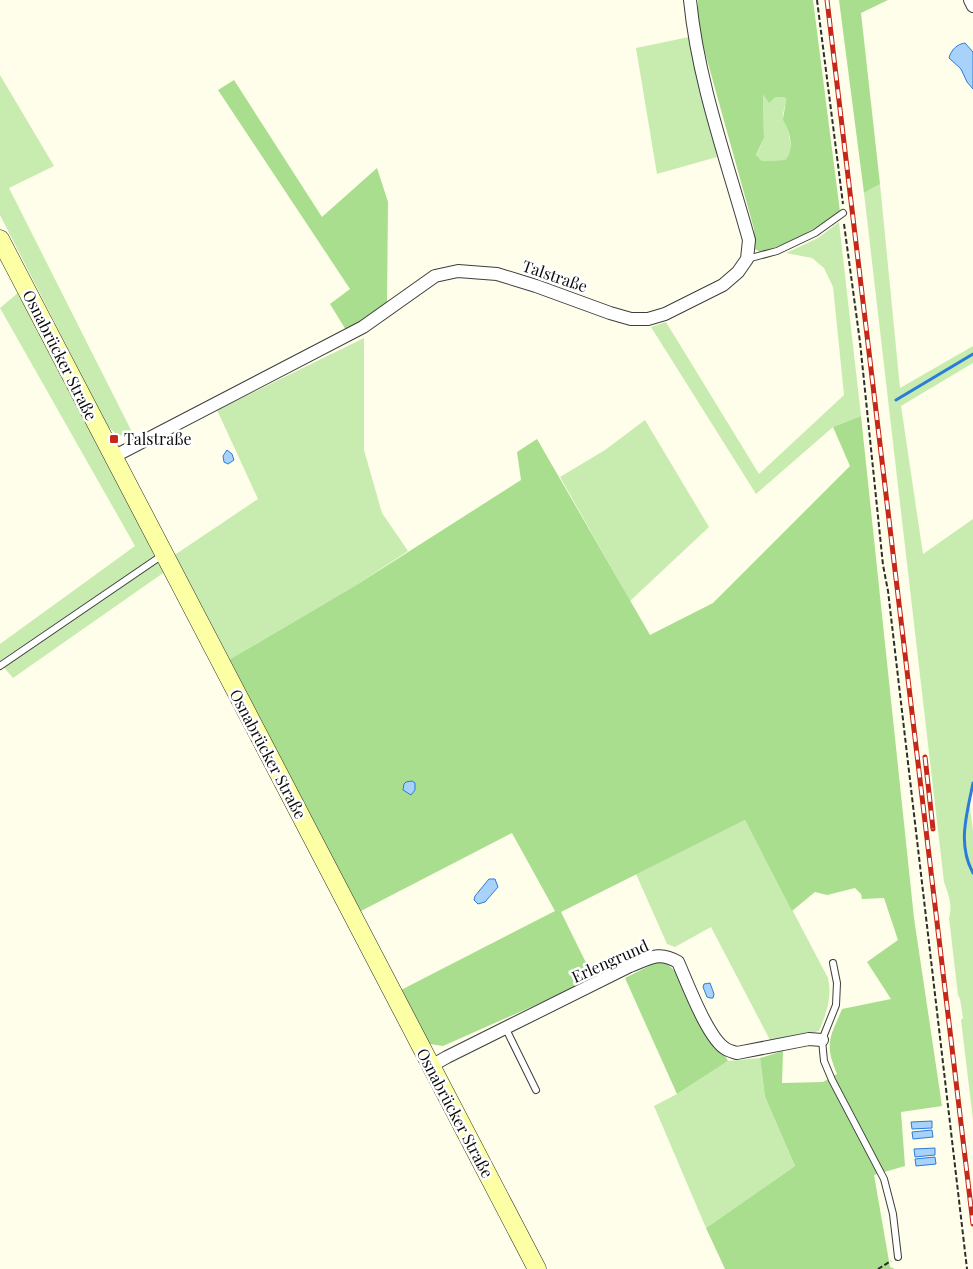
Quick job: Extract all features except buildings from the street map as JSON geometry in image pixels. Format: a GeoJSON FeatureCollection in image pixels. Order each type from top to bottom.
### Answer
{"type":"FeatureCollection","features":[{"type":"Feature","properties":{"kind":"main road","name":"Osnabrücker Straße"},"geometry":{"type":"LineString","coordinates":[[0,239],[537,1269]]}},
{"type":"Feature","properties":{"kind":"street"},"geometry":{"type":"LineString","coordinates":[[690,0],[693,33],[709,101],[748,240],[747,259]]}},
{"type":"Feature","properties":{"kind":"street"},"geometry":{"type":"LineString","coordinates":[[970,0],[973,6]]}},
{"type":"Feature","properties":{"kind":"street","name":"Talstraße"},"geometry":{"type":"LineString","coordinates":[[113,457],[363,327],[435,276],[458,271],[497,274],[610,313],[631,319],[648,319],[665,314],[723,285],[738,272],[747,259]]}},
{"type":"Feature","properties":{"kind":"street","name":"Erlengrund"},"geometry":{"type":"LineString","coordinates":[[431,1066],[630,966],[656,956],[668,956],[678,962],[708,1026],[718,1042],[726,1050],[737,1053],[809,1040],[822,1040]]}},
{"type":"Feature","properties":{"kind":"lane"},"geometry":{"type":"LineString","coordinates":[[747,259],[777,252],[815,233],[842,213]]}},
{"type":"Feature","properties":{"kind":"lane"},"geometry":{"type":"LineString","coordinates":[[0,666],[164,554]]}},
{"type":"Feature","properties":{"kind":"lane"},"geometry":{"type":"LineString","coordinates":[[833,963],[837,983],[836,1005],[822,1040],[824,1061],[884,1179],[892,1214],[898,1257]]}},
{"type":"Feature","properties":{"kind":"lane"},"geometry":{"type":"LineString","coordinates":[[506,1029],[536,1090]]}},
{"type":"Feature","properties":{"kind":"path"},"geometry":{"type":"LineString","coordinates":[[817,0],[836,160],[843,198],[842,213],[860,342],[883,565],[888,591],[967,1269]]}},
{"type":"Feature","properties":{"kind":"path"},"geometry":{"type":"LineString","coordinates":[[878,1269],[898,1257]]}},
{"type":"Feature","properties":{"kind":"green space"},"geometry":{"type":"Polygon","coordinates":[[[698,0],[813,0],[840,212],[802,235],[771,249],[760,252],[755,249],[754,229],[698,27],[698,0]],[[763,94],[764,138],[756,155],[762,161],[785,160],[791,146],[788,129],[783,120],[786,99],[784,97],[776,97],[769,103],[763,94]]]}},
{"type":"Feature","properties":{"kind":"green space"},"geometry":{"type":"Polygon","coordinates":[[[839,0],[888,0],[861,13],[880,184],[864,193],[839,0]]]}},
{"type":"Feature","properties":{"kind":"green space"},"geometry":{"type":"Polygon","coordinates":[[[689,37],[717,157],[657,174],[636,48],[689,37]]]}},
{"type":"Feature","properties":{"kind":"green space"},"geometry":{"type":"Polygon","coordinates":[[[0,75],[54,166],[9,188],[132,432],[119,436],[108,427],[0,215],[0,75]]]}},
{"type":"Feature","properties":{"kind":"green space"},"geometry":{"type":"Polygon","coordinates":[[[234,80],[322,217],[377,168],[388,202],[387,304],[346,330],[330,304],[350,289],[218,90],[234,80]]]}},
{"type":"Feature","properties":{"kind":"green space"},"geometry":{"type":"Polygon","coordinates":[[[763,94],[770,102],[776,97],[784,97],[786,99],[783,115],[788,128],[791,149],[790,156],[785,160],[762,161],[756,156],[764,138],[763,94]]]}},
{"type":"Feature","properties":{"kind":"green space"},"geometry":{"type":"Polygon","coordinates":[[[880,184],[900,388],[973,346],[973,363],[901,406],[923,554],[973,519],[973,790],[969,800],[973,831],[973,1120],[961,1020],[963,1018],[958,995],[949,918],[950,904],[944,882],[864,193],[880,184]]]}},
{"type":"Feature","properties":{"kind":"green space"},"geometry":{"type":"Polygon","coordinates":[[[839,222],[861,416],[833,427],[756,494],[651,327],[666,322],[759,474],[844,395],[833,287],[824,268],[812,258],[786,253],[818,238],[839,222]]]}},
{"type":"Feature","properties":{"kind":"green space"},"geometry":{"type":"Polygon","coordinates":[[[19,292],[166,571],[13,678],[0,663],[0,644],[135,546],[0,308],[19,292]]]}},
{"type":"Feature","properties":{"kind":"green space"},"geometry":{"type":"Polygon","coordinates":[[[364,338],[364,450],[382,513],[408,551],[358,584],[227,661],[173,556],[258,499],[217,410],[364,338]]]}},
{"type":"Feature","properties":{"kind":"green space"},"geometry":{"type":"Polygon","coordinates":[[[861,416],[914,918],[942,1106],[901,1112],[905,1166],[874,1175],[890,1267],[895,1269],[725,1269],[706,1228],[795,1166],[765,1097],[760,1058],[783,1051],[782,1083],[823,1082],[837,1074],[831,1055],[830,1041],[842,1009],[891,999],[867,962],[898,940],[884,898],[862,899],[861,894],[855,888],[827,895],[815,892],[792,911],[745,820],[561,912],[594,979],[443,1046],[430,1044],[401,990],[555,911],[512,833],[361,911],[227,661],[358,584],[521,480],[517,452],[537,439],[650,635],[713,603],[850,466],[833,427],[861,416]]]}},
{"type":"Feature","properties":{"kind":"green space"},"geometry":{"type":"Polygon","coordinates":[[[645,420],[709,527],[630,601],[560,477],[605,450],[645,420]]]}},
{"type":"Feature","properties":{"kind":"green space"},"geometry":{"type":"Polygon","coordinates":[[[745,820],[828,978],[828,1005],[819,1031],[771,1042],[711,927],[675,947],[667,944],[636,874],[745,820]]]}},
{"type":"Feature","properties":{"kind":"green space"},"geometry":{"type":"Polygon","coordinates":[[[655,963],[666,963],[676,972],[728,1061],[677,1094],[625,978],[655,963]]]}},
{"type":"Feature","properties":{"kind":"green space"},"geometry":{"type":"Polygon","coordinates":[[[760,1058],[765,1097],[795,1166],[706,1228],[654,1106],[677,1094],[728,1061],[760,1058]]]}},
{"type":"Feature","properties":{"kind":"water"},"geometry":{"type":"Polygon","coordinates":[[[965,43],[973,52],[973,89],[967,82],[961,69],[949,58],[955,48],[965,43]]]}},
{"type":"Feature","properties":{"kind":"water"},"geometry":{"type":"Polygon","coordinates":[[[227,450],[232,454],[234,460],[228,464],[224,462],[223,456],[227,450]]]}},
{"type":"Feature","properties":{"kind":"water"},"geometry":{"type":"Polygon","coordinates":[[[412,781],[415,783],[415,790],[411,795],[403,790],[406,782],[412,781]]]}},
{"type":"Feature","properties":{"kind":"water"},"geometry":{"type":"Polygon","coordinates":[[[489,879],[495,879],[498,887],[485,902],[478,904],[474,900],[475,896],[489,879]]]}},
{"type":"Feature","properties":{"kind":"water"},"geometry":{"type":"Polygon","coordinates":[[[710,983],[714,994],[713,998],[707,997],[703,987],[704,984],[710,983]]]}},
{"type":"Feature","properties":{"kind":"water"},"geometry":{"type":"Polygon","coordinates":[[[932,1121],[932,1128],[912,1129],[911,1122],[932,1121]]]}},
{"type":"Feature","properties":{"kind":"water"},"geometry":{"type":"Polygon","coordinates":[[[932,1130],[933,1137],[913,1139],[912,1132],[932,1130]]]}},
{"type":"Feature","properties":{"kind":"water"},"geometry":{"type":"Polygon","coordinates":[[[935,1148],[935,1155],[915,1157],[914,1149],[935,1148]]]}},
{"type":"Feature","properties":{"kind":"water"},"geometry":{"type":"Polygon","coordinates":[[[935,1157],[936,1164],[916,1166],[915,1159],[935,1157]]]}},
{"type":"Feature","properties":{"kind":"waterway"},"geometry":{"type":"LineString","coordinates":[[896,400],[973,354]]}},
{"type":"Feature","properties":{"kind":"waterway"},"geometry":{"type":"LineString","coordinates":[[973,783],[966,817],[964,840],[965,851],[973,873]]}},
{"type":"Feature","properties":{"kind":"railway"},"geometry":{"type":"LineString","coordinates":[[827,0],[973,1224]]}},
{"type":"Feature","properties":{"kind":"railway"},"geometry":{"type":"LineString","coordinates":[[925,757],[933,829]]}},
{"type":"Feature","properties":{"kind":"place","name":"Talstraße"},"geometry":{"type":"Point","coordinates":[114,439]}}]}
